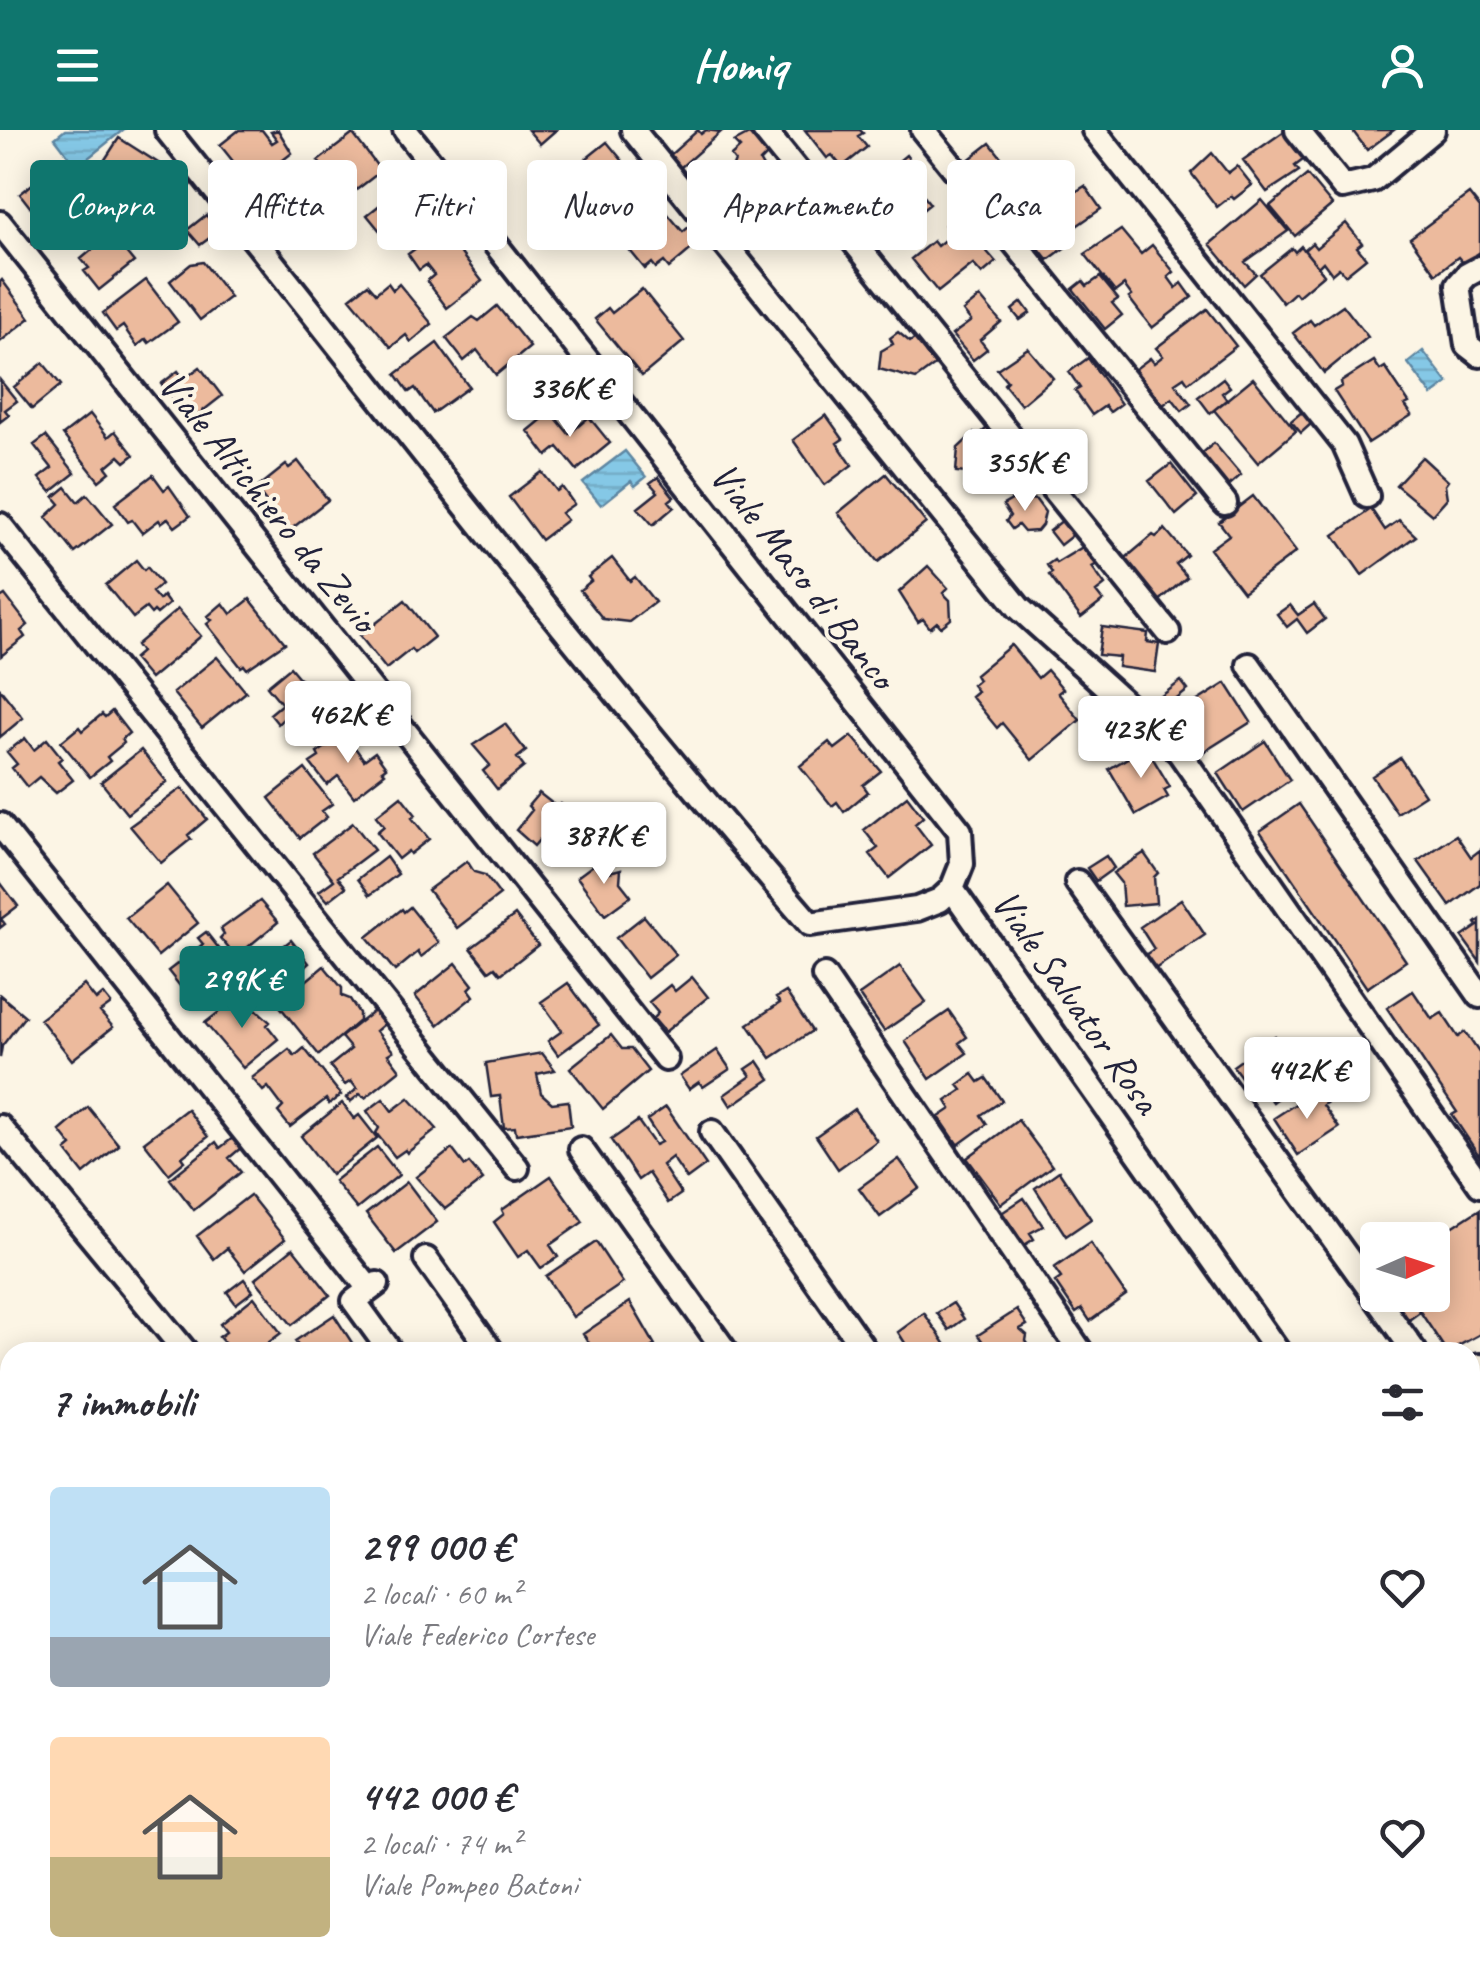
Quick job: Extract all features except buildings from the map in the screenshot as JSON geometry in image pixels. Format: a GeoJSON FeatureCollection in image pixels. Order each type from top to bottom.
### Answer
{"type":"FeatureCollection","features":[{"type":"Feature","properties":{"kind":"street"},"geometry":{"type":"LineString","coordinates":[[166,130],[730,832],[810,924],[929,906],[952,889]]}},
{"type":"Feature","properties":{"kind":"street","name":"Viale Maso di Banco"},"geometry":{"type":"LineString","coordinates":[[405,130],[960,831],[962,864],[952,889]]}},
{"type":"Feature","properties":{"kind":"street"},"geometry":{"type":"LineString","coordinates":[[633,130],[1019,608],[1180,752],[1480,1184]]}},
{"type":"Feature","properties":{"kind":"street"},"geometry":{"type":"LineString","coordinates":[[764,130],[1168,632]]}},
{"type":"Feature","properties":{"kind":"street"},"geometry":{"type":"LineString","coordinates":[[924,130],[1225,503]]}},
{"type":"Feature","properties":{"kind":"street"},"geometry":{"type":"LineString","coordinates":[[1094,130],[1344,444],[1367,496]]}},
{"type":"Feature","properties":{"kind":"street"},"geometry":{"type":"LineString","coordinates":[[1297,130],[1343,187],[1373,180],[1433,130]]}},
{"type":"Feature","properties":{"kind":"street","name":"Viale Altichiero da Zevio"},"geometry":{"type":"LineString","coordinates":[[0,224],[666,1059]]}},
{"type":"Feature","properties":{"kind":"street"},"geometry":{"type":"LineString","coordinates":[[1480,268],[1458,285],[1467,345],[1480,356]]}},
{"type":"Feature","properties":{"kind":"street"},"geometry":{"type":"LineString","coordinates":[[0,524],[517,1168]]}},
{"type":"Feature","properties":{"kind":"street"},"geometry":{"type":"LineString","coordinates":[[1249,665],[1480,996]]}},
{"type":"Feature","properties":{"kind":"street"},"geometry":{"type":"LineString","coordinates":[[0,825],[370,1283],[354,1300],[384,1342]]}},
{"type":"Feature","properties":{"kind":"street"},"geometry":{"type":"LineString","coordinates":[[1077,882],[1408,1342]]}},
{"type":"Feature","properties":{"kind":"street","name":"Viale Salvator Rosa"},"geometry":{"type":"LineString","coordinates":[[952,889],[1271,1342]]}},
{"type":"Feature","properties":{"kind":"street"},"geometry":{"type":"LineString","coordinates":[[824,976],[1074,1342]]}},
{"type":"Feature","properties":{"kind":"street"},"geometry":{"type":"LineString","coordinates":[[0,1127],[178,1342]]}},
{"type":"Feature","properties":{"kind":"street"},"geometry":{"type":"LineString","coordinates":[[712,1132],[859,1342]]}},
{"type":"Feature","properties":{"kind":"street"},"geometry":{"type":"LineString","coordinates":[[581,1149],[719,1342]]}},
{"type":"Feature","properties":{"kind":"street"},"geometry":{"type":"LineString","coordinates":[[426,1259],[485,1342]]}},
{"type":"Feature","properties":{"kind":"water"},"geometry":{"type":"Polygon","coordinates":[[[65,130],[123,130],[86,160],[72,160],[55,138],[65,130]]]}},
{"type":"Feature","properties":{"kind":"water"},"geometry":{"type":"Polygon","coordinates":[[[1423,351],[1448,383],[1432,395],[1408,363],[1423,351]]]}},
{"type":"Feature","properties":{"kind":"water"},"geometry":{"type":"Polygon","coordinates":[[[625,451],[646,477],[635,486],[631,481],[601,505],[583,483],[625,451]]]}}]}
